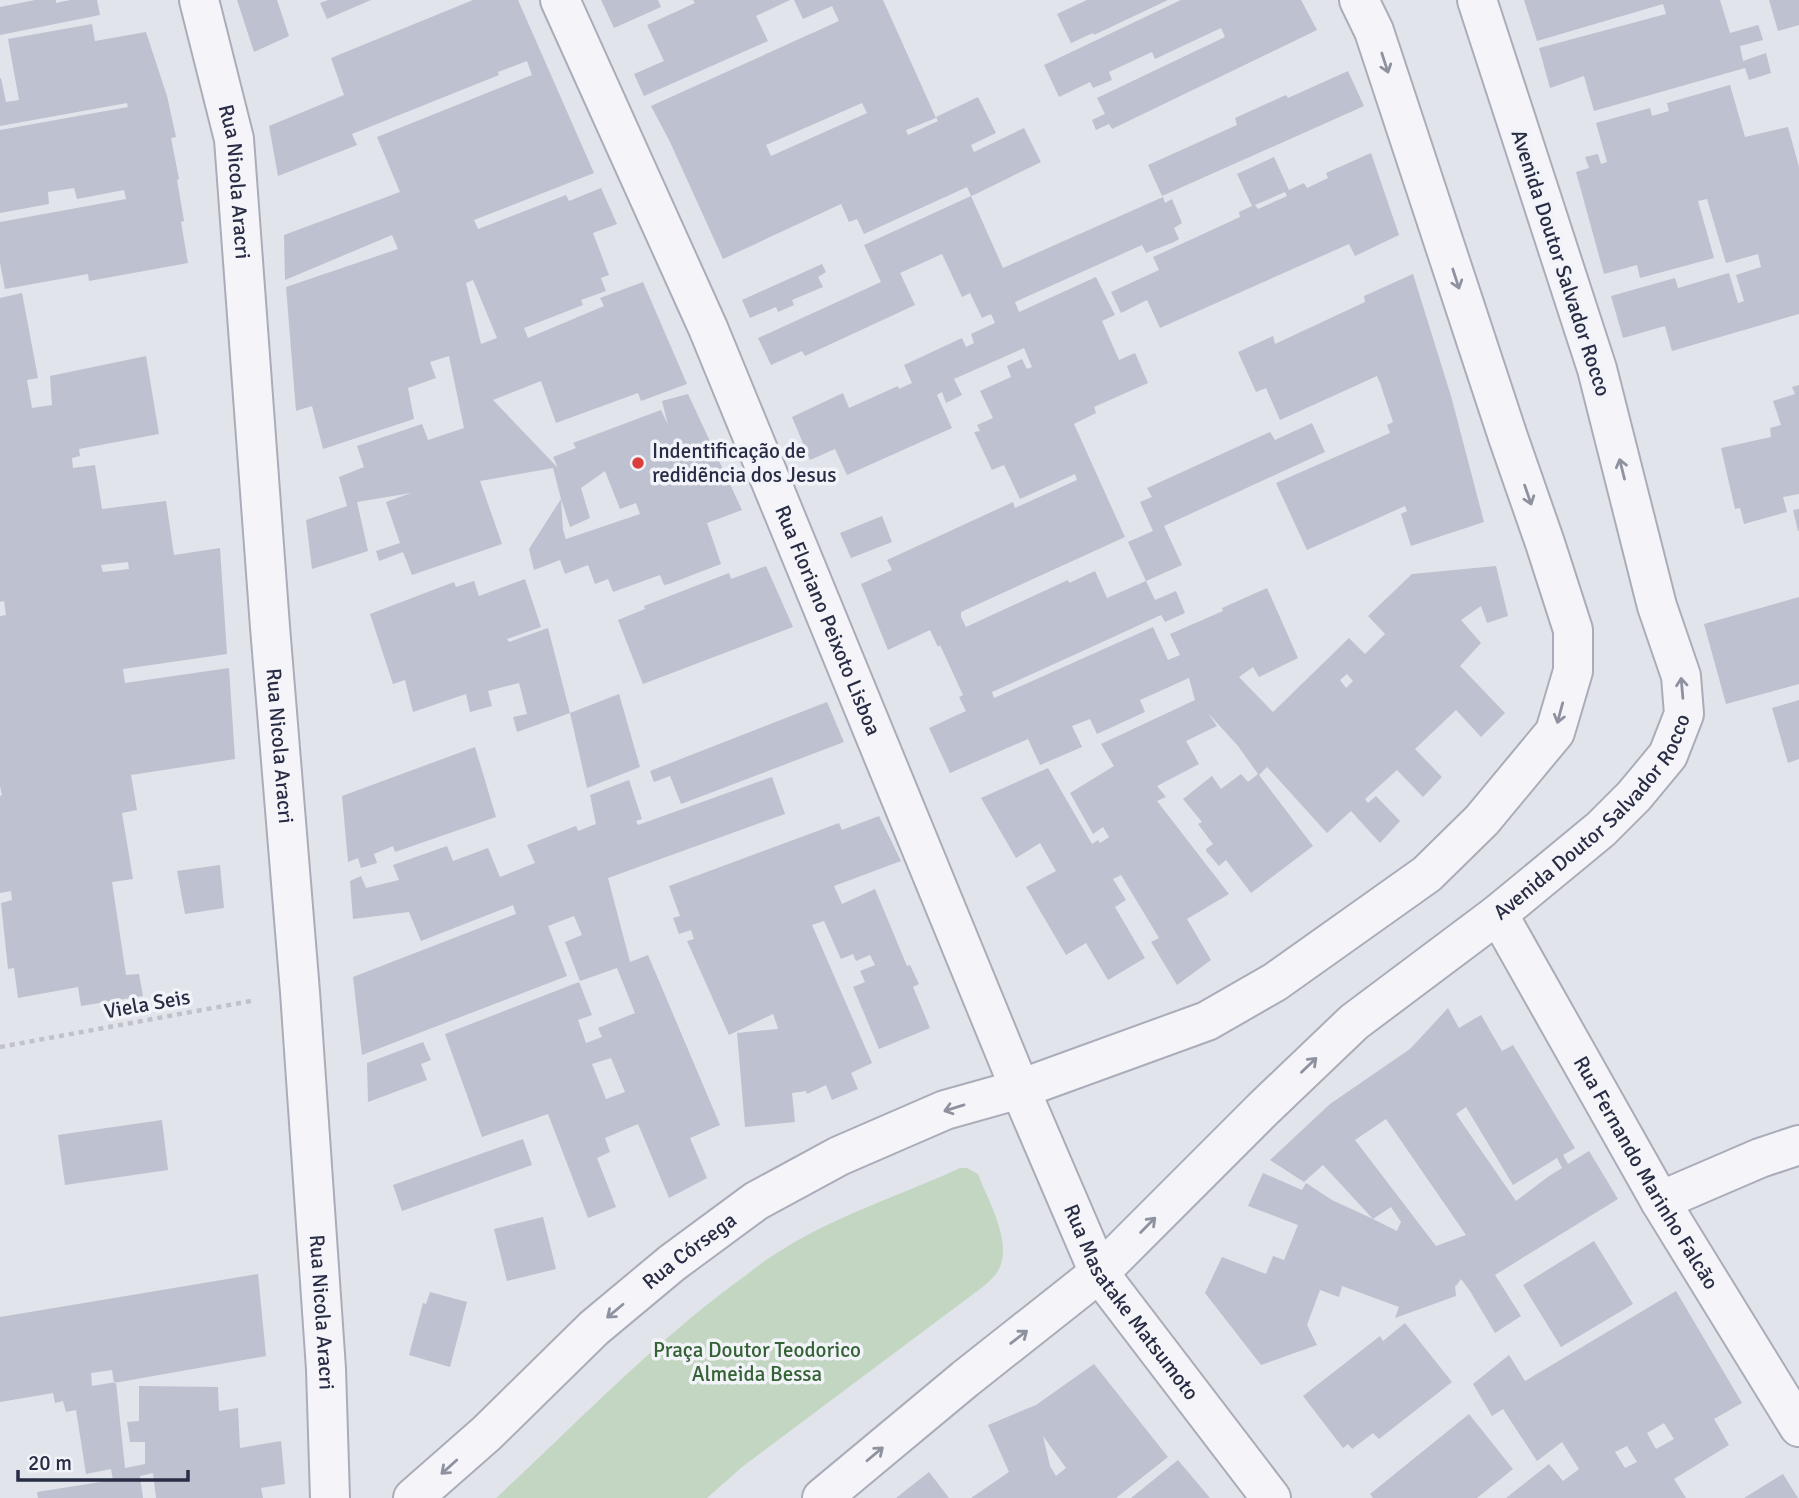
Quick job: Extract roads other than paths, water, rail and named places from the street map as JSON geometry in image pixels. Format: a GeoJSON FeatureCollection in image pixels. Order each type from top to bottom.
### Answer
{"type":"FeatureCollection","features":[{"type":"Feature","properties":{"kind":"street","name":"Rua Nicola Aracri"},"geometry":{"type":"LineString","coordinates":[[199,0],[234,139],[300,992],[326,1369],[330,1498]]}},
{"type":"Feature","properties":{"kind":"street","name":"Rua Floriano Peixoto Lisboa"},"geometry":{"type":"LineString","coordinates":[[560,0],[708,328],[1020,1089]]}},
{"type":"Feature","properties":{"kind":"street"},"geometry":{"type":"LineString","coordinates":[[1020,1089],[1207,1021],[1275,982],[1427,874],[1482,820],[1555,732],[1573,671],[1573,631],[1374,31],[1359,0]]}},
{"type":"Feature","properties":{"kind":"street","name":"Avenida Doutor Salvador Rocco"},"geometry":{"type":"LineString","coordinates":[[1099,1273],[1354,1022],[1498,914],[1601,829],[1634,796],[1668,755],[1684,714],[1681,676],[1657,606],[1597,369],[1477,0]]}},
{"type":"Feature","properties":{"kind":"street","name":"Rua Fernando Marinho Falcão"},"geometry":{"type":"LineString","coordinates":[[1498,914],[1660,1201],[1799,1427]]}},
{"type":"Feature","properties":{"kind":"street","name":"Rua Masatake Matsumoto"},"geometry":{"type":"LineString","coordinates":[[1020,1089],[1099,1273],[1271,1498]]}},
{"type":"Feature","properties":{"kind":"street","name":"Rua Córsega"},"geometry":{"type":"LineString","coordinates":[[413,1498],[487,1433],[594,1328],[672,1263],[756,1201],[839,1156],[945,1110],[1020,1089]]}},
{"type":"Feature","properties":{"kind":"street"},"geometry":{"type":"LineString","coordinates":[[1660,1201],[1760,1158],[1799,1145]]}},
{"type":"Feature","properties":{"kind":"street"},"geometry":{"type":"LineString","coordinates":[[822,1498],[965,1379],[1099,1273]]}},
{"type":"Feature","properties":{"kind":"place","name":"Indentificação de redidẽncia dos Jesus"},"geometry":{"type":"Point","coordinates":[638,463]}},
{"type":"Feature","properties":{"kind":"park label","name":"Praça Doutor Teodorico Almeida Bessa"},"geometry":{"type":"Point","coordinates":[757,1362]}}]}
